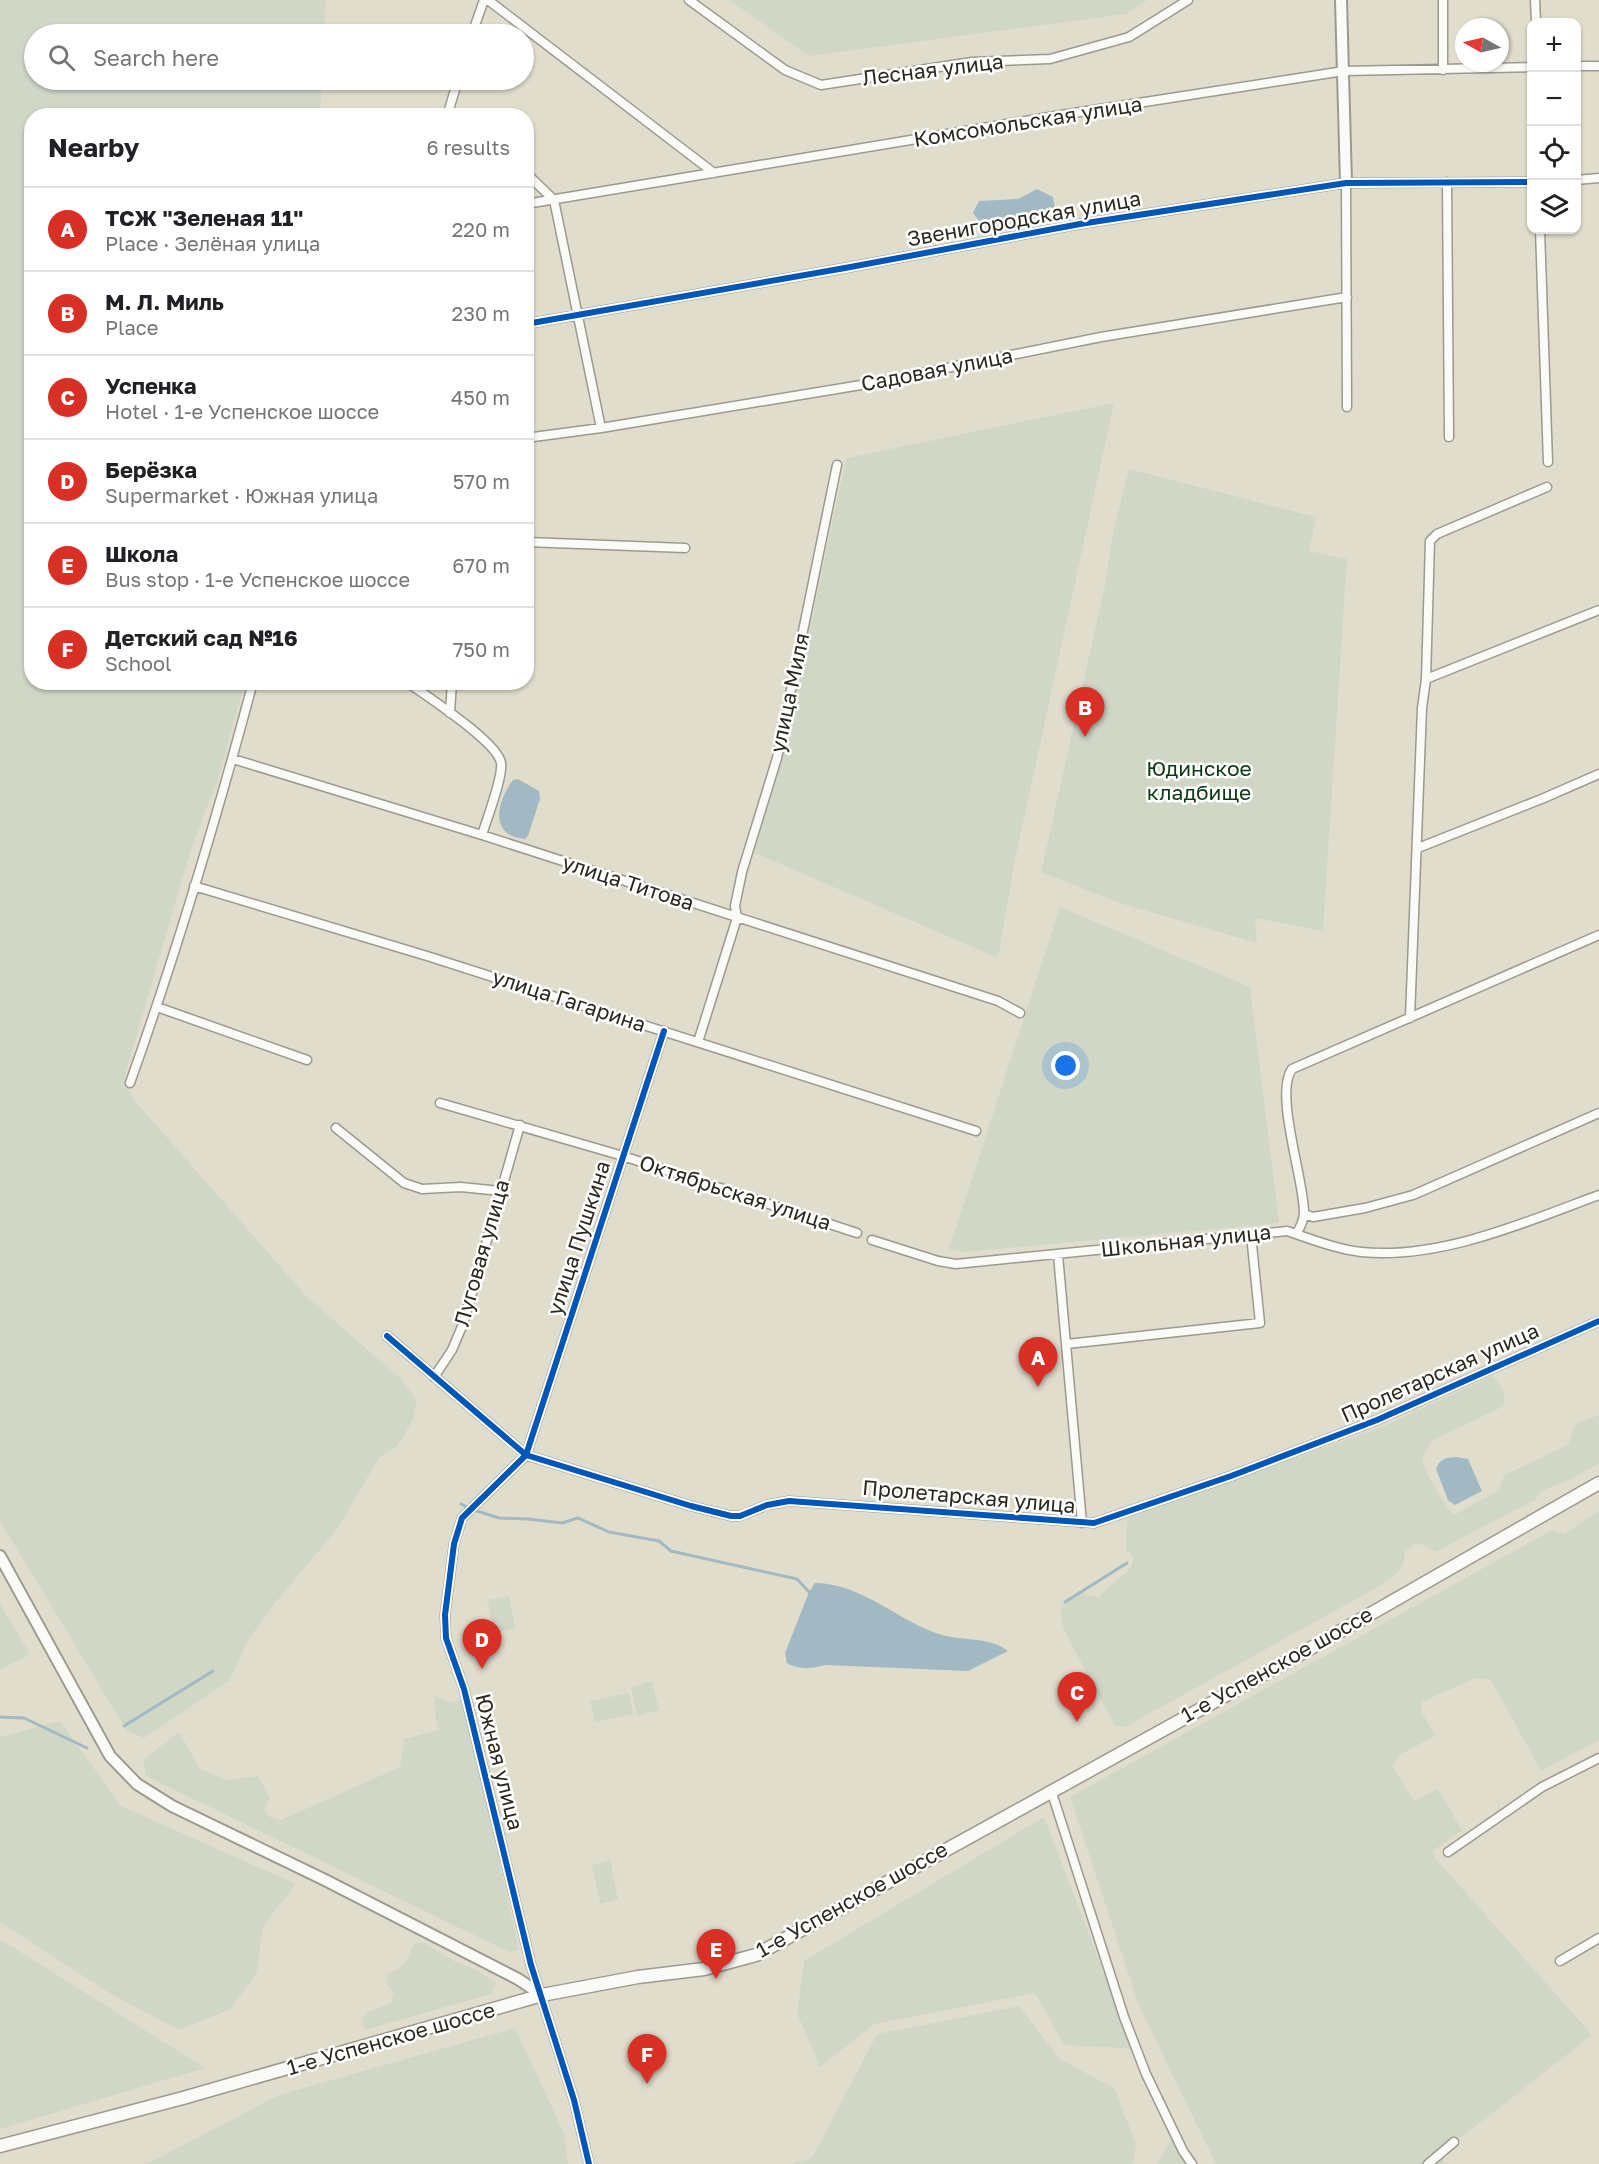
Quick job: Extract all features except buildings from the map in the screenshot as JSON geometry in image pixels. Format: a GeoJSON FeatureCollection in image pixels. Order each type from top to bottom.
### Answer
{"type":"FeatureCollection","features":[{"type":"Feature","properties":{"kind":"main road","name":"1-е Успенское шоссе"},"geometry":{"type":"LineString","coordinates":[[0,2146],[205,2092],[542,1995],[638,1977],[704,1969],[756,1955],[1304,1652],[1599,1483]]}},
{"type":"Feature","properties":{"kind":"street"},"geometry":{"type":"LineString","coordinates":[[476,24],[484,0]]}},
{"type":"Feature","properties":{"kind":"street"},"geometry":{"type":"LineString","coordinates":[[488,0],[519,24]]}},
{"type":"Feature","properties":{"kind":"street","name":"Лесная улица"},"geometry":{"type":"LineString","coordinates":[[689,0],[785,70],[821,85],[972,62],[1050,59],[1129,38],[1188,0]]}},
{"type":"Feature","properties":{"kind":"street"},"geometry":{"type":"LineString","coordinates":[[1341,0],[1346,183],[1347,407]]}},
{"type":"Feature","properties":{"kind":"street"},"geometry":{"type":"LineString","coordinates":[[1443,0],[1443,70]]}},
{"type":"Feature","properties":{"kind":"street"},"geometry":{"type":"LineString","coordinates":[[1535,0],[1536,18]]}},
{"type":"Feature","properties":{"kind":"street"},"geometry":{"type":"LineString","coordinates":[[534,35],[714,173]]}},
{"type":"Feature","properties":{"kind":"street"},"geometry":{"type":"LineString","coordinates":[[1581,66],[1599,66]]}},
{"type":"Feature","properties":{"kind":"street","name":"Комсомольская улица"},"geometry":{"type":"LineString","coordinates":[[534,203],[1061,115],[1344,71],[1527,67]]}},
{"type":"Feature","properties":{"kind":"street"},"geometry":{"type":"LineString","coordinates":[[449,108],[455,90]]}},
{"type":"Feature","properties":{"kind":"street"},"geometry":{"type":"LineString","coordinates":[[1581,180],[1599,178]]}},
{"type":"Feature","properties":{"kind":"street"},"geometry":{"type":"LineString","coordinates":[[534,179],[554,200],[601,428]]}},
{"type":"Feature","properties":{"kind":"street"},"geometry":{"type":"LineString","coordinates":[[1447,182],[1449,437]]}},
{"type":"Feature","properties":{"kind":"street","name":"Звенигородская улица"},"geometry":{"type":"LineString","coordinates":[[534,322],[1080,224],[1346,183],[1527,182]]}},
{"type":"Feature","properties":{"kind":"street"},"geometry":{"type":"LineString","coordinates":[[1540,234],[1548,462]]}},
{"type":"Feature","properties":{"kind":"street","name":"Садовая улица"},"geometry":{"type":"LineString","coordinates":[[534,437],[867,384],[1101,337],[1347,297]]}},
{"type":"Feature","properties":{"kind":"street","name":"улица Миля"},"geometry":{"type":"LineString","coordinates":[[737,918],[735,906],[742,872],[777,758],[837,465]]}},
{"type":"Feature","properties":{"kind":"street"},"geometry":{"type":"LineString","coordinates":[[1410,1018],[1430,541],[1437,534],[1547,487]]}},
{"type":"Feature","properties":{"kind":"street"},"geometry":{"type":"LineString","coordinates":[[534,542],[685,548]]}},
{"type":"Feature","properties":{"kind":"street"},"geometry":{"type":"LineString","coordinates":[[1426,679],[1599,610]]}},
{"type":"Feature","properties":{"kind":"street"},"geometry":{"type":"LineString","coordinates":[[130,1083],[157,1007],[233,759],[251,690]]}},
{"type":"Feature","properties":{"kind":"street"},"geometry":{"type":"LineString","coordinates":[[418,690],[489,744],[501,760],[500,774],[482,835]]}},
{"type":"Feature","properties":{"kind":"street"},"geometry":{"type":"LineString","coordinates":[[450,713],[451,690]]}},
{"type":"Feature","properties":{"kind":"street","name":"улица Титова"},"geometry":{"type":"LineString","coordinates":[[233,759],[482,835],[998,1000],[1020,1013]]}},
{"type":"Feature","properties":{"kind":"street"},"geometry":{"type":"LineString","coordinates":[[1418,848],[1599,774]]}},
{"type":"Feature","properties":{"kind":"street","name":"улица Гагарина"},"geometry":{"type":"LineString","coordinates":[[194,886],[427,956],[976,1131]]}},
{"type":"Feature","properties":{"kind":"street"},"geometry":{"type":"LineString","coordinates":[[698,1042],[737,918]]}},
{"type":"Feature","properties":{"kind":"street"},"geometry":{"type":"LineString","coordinates":[[1296,1234],[1305,1214],[1286,1100],[1288,1075],[1292,1069],[1599,935]]}},
{"type":"Feature","properties":{"kind":"street"},"geometry":{"type":"LineString","coordinates":[[157,1007],[307,1060]]}},
{"type":"Feature","properties":{"kind":"street","name":"улица Пушкина"},"geometry":{"type":"LineString","coordinates":[[526,1455],[664,1032]]}},
{"type":"Feature","properties":{"kind":"street","name":"Октябрьская улица"},"geometry":{"type":"LineString","coordinates":[[440,1102],[623,1156],[857,1233]]}},
{"type":"Feature","properties":{"kind":"street"},"geometry":{"type":"LineString","coordinates":[[1305,1214],[1314,1216],[1365,1208],[1413,1195],[1599,1113]]}},
{"type":"Feature","properties":{"kind":"street","name":"Луговая улица"},"geometry":{"type":"LineString","coordinates":[[434,1377],[452,1350],[462,1324],[520,1125]]}},
{"type":"Feature","properties":{"kind":"street"},"geometry":{"type":"LineString","coordinates":[[336,1128],[404,1184],[422,1189],[462,1187],[500,1191]]}},
{"type":"Feature","properties":{"kind":"street","name":"Школьная улица"},"geometry":{"type":"LineString","coordinates":[[872,1240],[938,1261],[956,1264],[1287,1231],[1335,1247],[1360,1252],[1391,1253],[1452,1245],[1532,1220],[1599,1195]]}},
{"type":"Feature","properties":{"kind":"street"},"geometry":{"type":"LineString","coordinates":[[1066,1344],[1260,1323],[1251,1235]]}},
{"type":"Feature","properties":{"kind":"street"},"geometry":{"type":"LineString","coordinates":[[1058,1255],[1082,1523]]}},
{"type":"Feature","properties":{"kind":"street","name":"Пролетарская улица"},"geometry":{"type":"LineString","coordinates":[[526,1455],[691,1506],[731,1515],[740,1516],[767,1505],[789,1501],[1094,1523],[1231,1476],[1377,1420],[1599,1321]]}},
{"type":"Feature","properties":{"kind":"street"},"geometry":{"type":"LineString","coordinates":[[387,1336],[526,1455]]}},
{"type":"Feature","properties":{"kind":"street","name":"Южная улица"},"geometry":{"type":"LineString","coordinates":[[526,1455],[462,1518],[454,1544],[445,1615],[446,1638],[464,1689],[531,1965],[574,2100],[589,2164]]}},
{"type":"Feature","properties":{"kind":"street"},"geometry":{"type":"LineString","coordinates":[[0,1556],[110,1756],[137,1784],[172,1806],[479,1958],[542,1995]]}},
{"type":"Feature","properties":{"kind":"street"},"geometry":{"type":"LineString","coordinates":[[1448,1851],[1542,1787],[1598,1762]]}},
{"type":"Feature","properties":{"kind":"street"},"geometry":{"type":"LineString","coordinates":[[1052,1790],[1124,2017],[1151,2083],[1183,2151],[1192,2164]]}},
{"type":"Feature","properties":{"kind":"street"},"geometry":{"type":"LineString","coordinates":[[1560,1961],[1599,1938]]}},
{"type":"Feature","properties":{"kind":"street"},"geometry":{"type":"LineString","coordinates":[[1428,2164],[1454,2142]]}},
{"type":"Feature","properties":{"kind":"green space"},"geometry":{"type":"Polygon","coordinates":[[[0,0],[326,0],[325,24],[24,24],[24,90],[321,90],[320,108],[24,108],[24,690],[243,690],[217,782],[191,849],[125,1075],[127,1086],[135,1101],[306,1296],[401,1379],[417,1400],[412,1422],[397,1446],[379,1458],[337,1529],[276,1602],[248,1640],[230,1680],[144,1738],[127,1731],[0,1521],[0,0]]]}},
{"type":"Feature","properties":{"kind":"green space"},"geometry":{"type":"Polygon","coordinates":[[[729,0],[1147,0],[1126,14],[809,56],[729,0]]]}},
{"type":"Feature","properties":{"kind":"green space"},"geometry":{"type":"Polygon","coordinates":[[[1114,403],[1015,860],[998,958],[753,852],[782,761],[846,458],[1114,403]]]}},
{"type":"Feature","properties":{"kind":"green space","name":"Юдинское кладбище"},"geometry":{"type":"Polygon","coordinates":[[[1129,469],[1316,517],[1309,551],[1347,559],[1323,931],[1255,918],[1257,943],[1119,903],[1041,872],[1105,585],[1113,533],[1129,469]]]}},
{"type":"Feature","properties":{"kind":"green space"},"geometry":{"type":"Polygon","coordinates":[[[1060,907],[1250,987],[1279,1223],[963,1252],[949,1249],[1060,907]]]}},
{"type":"Feature","properties":{"kind":"green space"},"geometry":{"type":"Polygon","coordinates":[[[1492,1376],[1502,1390],[1504,1406],[1433,1440],[1424,1456],[1423,1462],[1427,1473],[1454,1515],[1493,1494],[1501,1486],[1504,1475],[1568,1445],[1575,1424],[1599,1415],[1599,1463],[1573,1478],[1548,1488],[1535,1500],[1435,1552],[1425,1545],[1414,1544],[1405,1552],[1400,1570],[1378,1587],[1125,1727],[1115,1726],[1064,1630],[1061,1608],[1077,1592],[1099,1597],[1129,1570],[1134,1557],[1126,1550],[1128,1518],[1382,1427],[1492,1376]]]}},
{"type":"Feature","properties":{"kind":"green space"},"geometry":{"type":"Polygon","coordinates":[[[1599,1511],[1599,1740],[1541,1771],[1491,1680],[1475,1678],[1422,1702],[1421,1711],[1435,1736],[1401,1754],[1392,1766],[1414,1801],[1438,1789],[1462,1830],[1433,1851],[1436,1859],[1592,2035],[1463,2136],[1443,2146],[1444,2164],[1216,2164],[1139,2006],[1070,1797],[1552,1530],[1564,1534],[1599,1511]]]}},
{"type":"Feature","properties":{"kind":"green space"},"geometry":{"type":"Polygon","coordinates":[[[509,1596],[515,1628],[494,1633],[488,1600],[509,1596]]]}},
{"type":"Feature","properties":{"kind":"green space"},"geometry":{"type":"Polygon","coordinates":[[[0,1604],[30,1654],[0,1670],[0,1604]]]}},
{"type":"Feature","properties":{"kind":"green space"},"geometry":{"type":"Polygon","coordinates":[[[652,1681],[659,1710],[637,1716],[631,1687],[652,1681]]]}},
{"type":"Feature","properties":{"kind":"green space"},"geometry":{"type":"Polygon","coordinates":[[[629,1693],[633,1714],[595,1722],[590,1701],[629,1693]]]}},
{"type":"Feature","properties":{"kind":"green space"},"geometry":{"type":"Polygon","coordinates":[[[435,1696],[450,1702],[464,1699],[519,1950],[509,1952],[146,1776],[143,1760],[179,1732],[200,1769],[227,1780],[258,1776],[270,1798],[265,1811],[270,1817],[281,1820],[400,1767],[404,1739],[439,1730],[435,1714],[435,1696]]]}},
{"type":"Feature","properties":{"kind":"green space"},"geometry":{"type":"Polygon","coordinates":[[[60,1721],[121,1806],[296,1884],[263,1926],[257,1972],[231,2009],[179,2030],[111,1994],[0,1922],[0,1737],[60,1721]]]}},
{"type":"Feature","properties":{"kind":"green space"},"geometry":{"type":"Polygon","coordinates":[[[1044,1817],[1121,2018],[1139,2049],[1064,2045],[1035,1993],[874,2024],[820,2067],[797,2013],[804,1961],[1044,1817]]]}},
{"type":"Feature","properties":{"kind":"green space"},"geometry":{"type":"Polygon","coordinates":[[[610,1860],[618,1899],[600,1904],[592,1865],[610,1860]]]}},
{"type":"Feature","properties":{"kind":"green space"},"geometry":{"type":"Polygon","coordinates":[[[0,1939],[205,2068],[0,2129],[0,1939]]]}},
{"type":"Feature","properties":{"kind":"green space"},"geometry":{"type":"Polygon","coordinates":[[[414,1943],[424,1943],[454,1961],[475,1969],[496,1983],[491,1994],[365,2030],[361,2020],[368,2012],[391,2003],[394,1993],[387,1985],[387,1974],[405,1963],[414,1943]]]}},
{"type":"Feature","properties":{"kind":"green space"},"geometry":{"type":"Polygon","coordinates":[[[1019,2006],[1060,2059],[1114,2088],[1136,2144],[1133,2164],[792,2164],[812,2158],[877,2034],[1019,2006]]]}},
{"type":"Feature","properties":{"kind":"green space"},"geometry":{"type":"Polygon","coordinates":[[[515,2028],[564,2133],[568,2164],[147,2164],[279,2095],[515,2028]]]}},
{"type":"Feature","properties":{"kind":"green space"},"geometry":{"type":"Polygon","coordinates":[[[1172,2138],[1187,2164],[1157,2164],[1172,2138]]]}},
{"type":"Feature","properties":{"kind":"water"},"geometry":{"type":"Polygon","coordinates":[[[1037,189],[1053,197],[1055,208],[1033,219],[1011,220],[983,226],[973,213],[979,201],[1018,199],[1037,189]]]}},
{"type":"Feature","properties":{"kind":"water"},"geometry":{"type":"Polygon","coordinates":[[[518,779],[539,791],[540,799],[525,839],[505,831],[499,816],[507,788],[513,780],[518,779]]]}},
{"type":"Feature","properties":{"kind":"water"},"geometry":{"type":"Polygon","coordinates":[[[1456,1457],[1468,1459],[1482,1491],[1455,1505],[1448,1500],[1436,1469],[1444,1459],[1456,1457]]]}},
{"type":"Feature","properties":{"kind":"water"},"geometry":{"type":"Polygon","coordinates":[[[815,1583],[833,1585],[866,1596],[911,1622],[942,1635],[985,1641],[1008,1651],[968,1671],[826,1665],[806,1668],[792,1666],[787,1663],[785,1653],[809,1592],[815,1583]]]}},
{"type":"Feature","properties":{"kind":"waterway"},"geometry":{"type":"LineString","coordinates":[[461,1504],[467,1507]]}},
{"type":"Feature","properties":{"kind":"waterway"},"geometry":{"type":"LineString","coordinates":[[477,1511],[499,1518],[562,1523],[578,1518],[609,1532],[659,1541],[671,1551],[797,1579],[809,1592]]}},
{"type":"Feature","properties":{"kind":"waterway"},"geometry":{"type":"LineString","coordinates":[[1065,1602],[1127,1563]]}},
{"type":"Feature","properties":{"kind":"waterway"},"geometry":{"type":"LineString","coordinates":[[124,1726],[213,1671]]}},
{"type":"Feature","properties":{"kind":"waterway"},"geometry":{"type":"LineString","coordinates":[[0,1717],[24,1718],[87,1748]]}},
{"type":"Feature","properties":{"kind":"cycle path"},"geometry":{"type":"LineString","coordinates":[[534,323],[1080,224],[1346,183],[1527,182]]}},
{"type":"Feature","properties":{"kind":"cycle path"},"geometry":{"type":"LineString","coordinates":[[589,2164],[574,2100],[531,1965],[464,1689],[446,1638],[445,1615],[454,1544],[462,1518],[526,1455],[664,1031]]}},
{"type":"Feature","properties":{"kind":"cycle path"},"geometry":{"type":"LineString","coordinates":[[387,1336],[526,1455],[691,1506],[740,1516],[767,1505],[789,1501],[1094,1523],[1231,1476],[1377,1420],[1599,1321]]}},
{"type":"Feature","properties":{"kind":"place","name":"М. Л. Миль"},"geometry":{"type":"Point","coordinates":[1085,737]}},
{"type":"Feature","properties":{"kind":"place","name":"ТСЖ \"Зеленая 11\""},"geometry":{"type":"Point","coordinates":[1038,1387]}},
{"type":"Feature","properties":{"kind":"place","name":"Берёзка"},"geometry":{"type":"Point","coordinates":[482,1669]}},
{"type":"Feature","properties":{"kind":"place","name":"Успенка"},"geometry":{"type":"Point","coordinates":[1077,1722]}},
{"type":"Feature","properties":{"kind":"place","name":"Школа"},"geometry":{"type":"Point","coordinates":[716,1979]}},
{"type":"Feature","properties":{"kind":"place","name":"Детский сад №16"},"geometry":{"type":"Point","coordinates":[647,2084]}}]}
